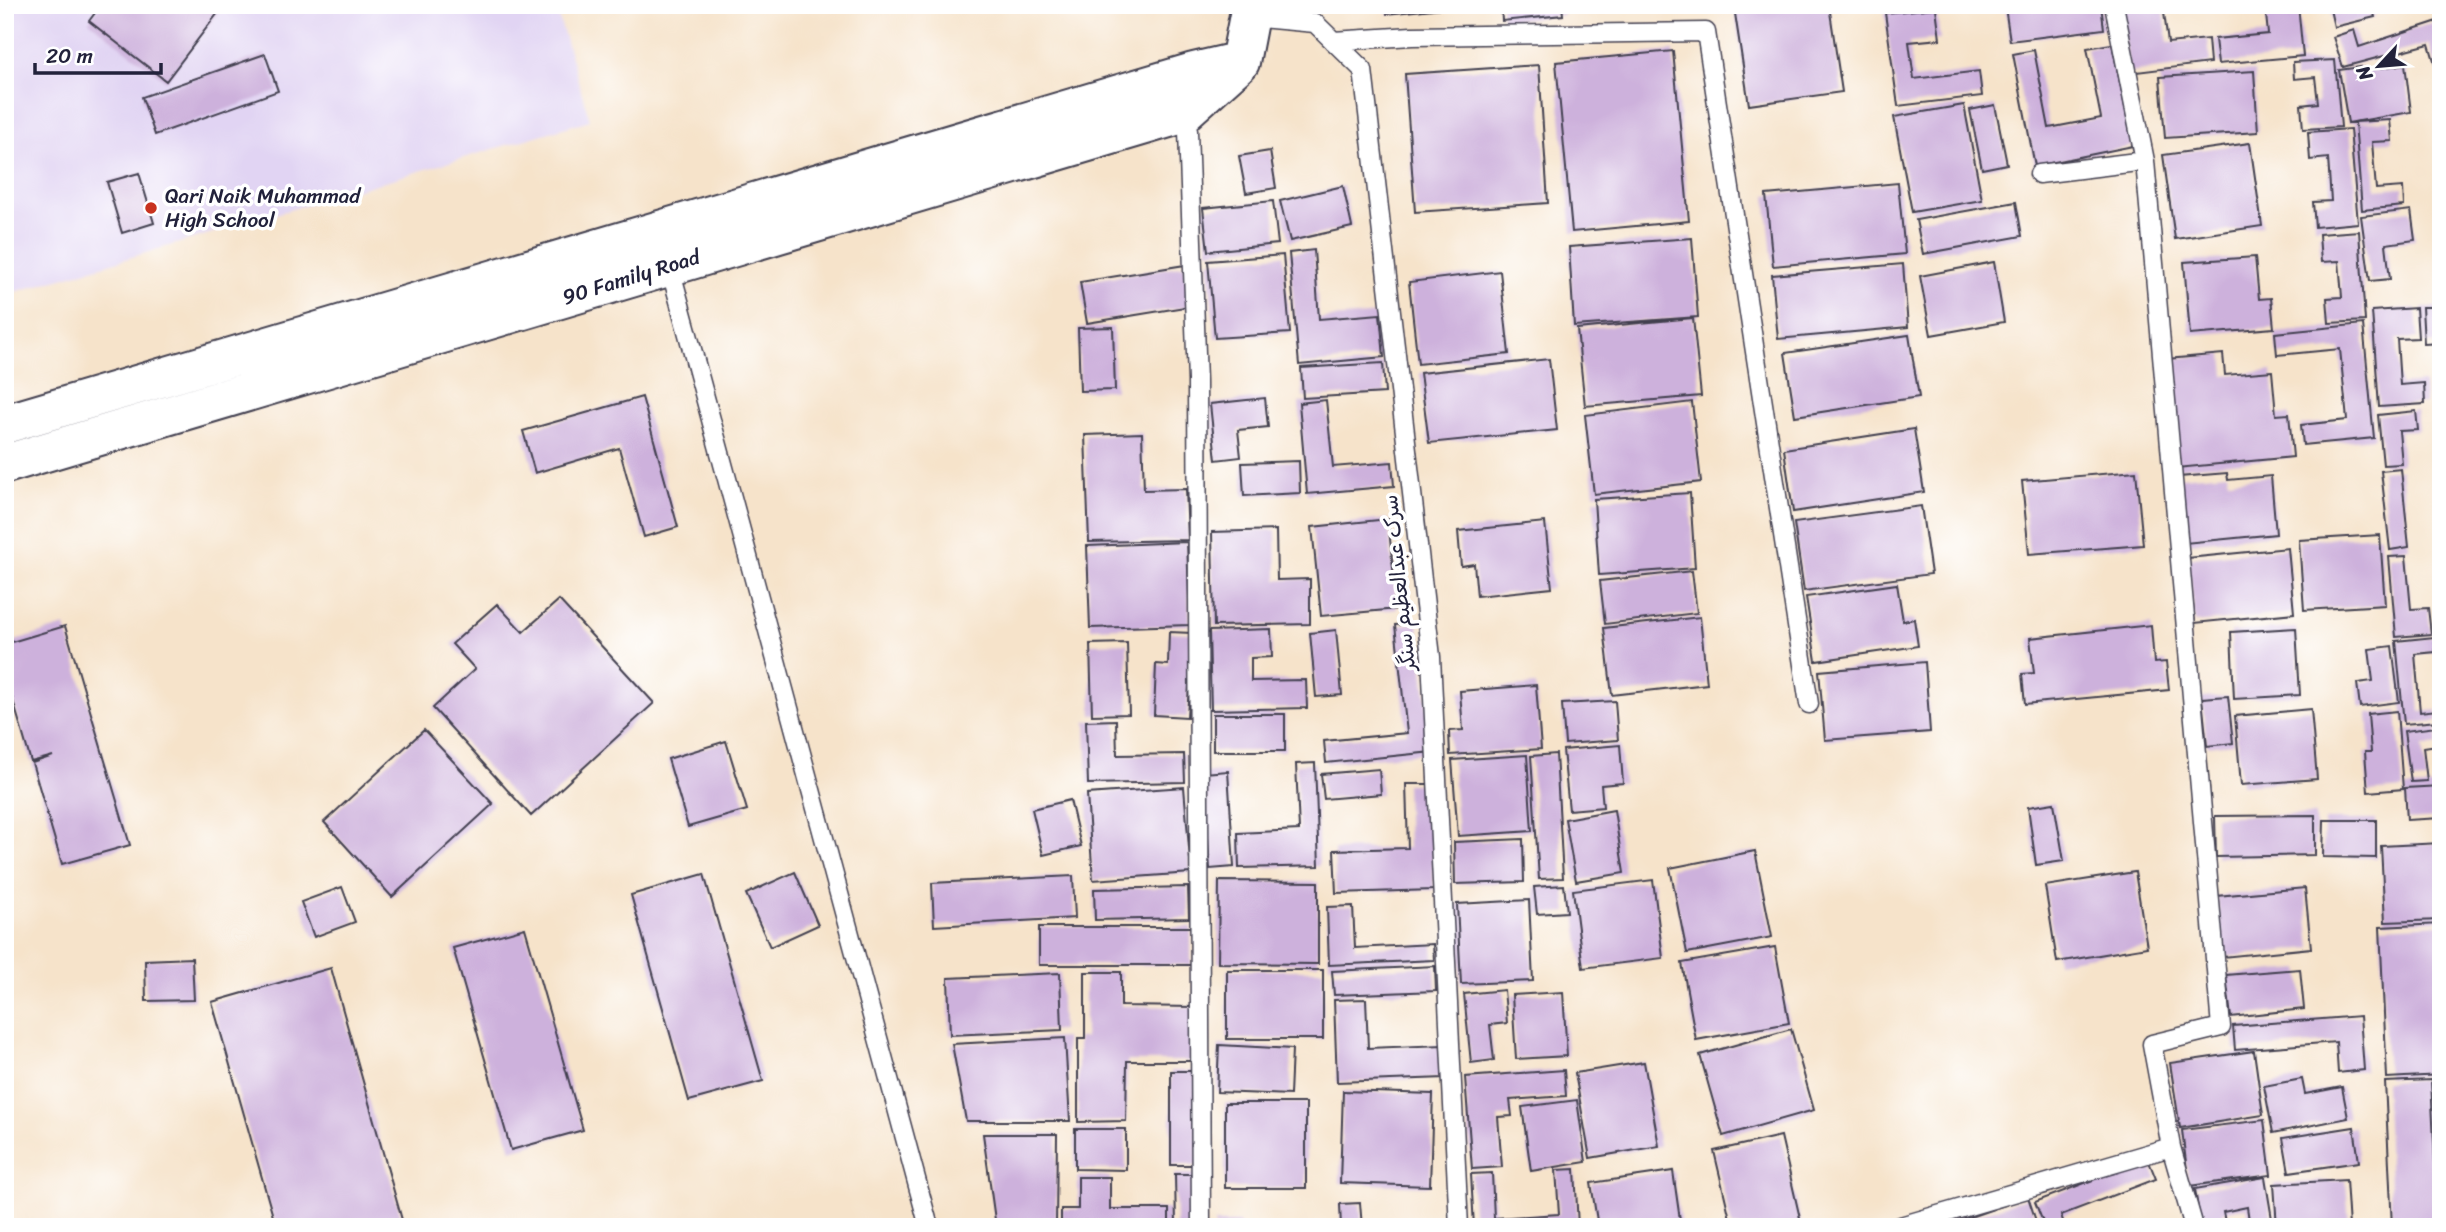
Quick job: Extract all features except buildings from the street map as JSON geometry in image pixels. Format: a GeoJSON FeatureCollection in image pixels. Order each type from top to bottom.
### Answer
{"type":"FeatureCollection","features":[{"type":"Feature","properties":{"kind":"street","name":"90 Family Road"},"geometry":{"type":"LineString","coordinates":[[5,464],[669,266],[1178,96],[1240,62],[1250,11]]}},
{"type":"Feature","properties":{"kind":"street","name":"90 Family Road"},"geometry":{"type":"LineString","coordinates":[[5,424],[658,229],[1178,96]]}},
{"type":"Feature","properties":{"kind":"lane"},"geometry":{"type":"LineString","coordinates":[[2114,5],[2145,161],[2221,1027],[2152,1044],[2171,1147],[2194,1227]]}},
{"type":"Feature","properties":{"kind":"lane","name":"سرک عبدالعظیم سنگر"},"geometry":{"type":"LineString","coordinates":[[1250,11],[1315,23],[1363,70],[1431,657],[1459,1227]]}},
{"type":"Feature","properties":{"kind":"lane"},"geometry":{"type":"LineString","coordinates":[[1333,41],[1412,36],[1706,32],[1809,704]]}},
{"type":"Feature","properties":{"kind":"lane"},"geometry":{"type":"LineString","coordinates":[[1178,96],[1188,131],[1198,381],[1201,1227]]}},
{"type":"Feature","properties":{"kind":"lane"},"geometry":{"type":"LineString","coordinates":[[2039,174],[2145,161]]}},
{"type":"Feature","properties":{"kind":"lane"},"geometry":{"type":"LineString","coordinates":[[658,229],[929,1227]]}},
{"type":"Feature","properties":{"kind":"lane"},"geometry":{"type":"LineString","coordinates":[[1897,1227],[2171,1147]]}},
{"type":"Feature","properties":{"kind":"shaded area","name":"Qari Naik Muhammad High School"},"geometry":{"type":"Polygon","coordinates":[[[5,5],[555,5],[590,120],[5,295],[5,5]]]}},
{"type":"Feature","properties":{"kind":"place","name":"Qari Naik Muhammad High School"},"geometry":{"type":"Point","coordinates":[151,208]}}]}
